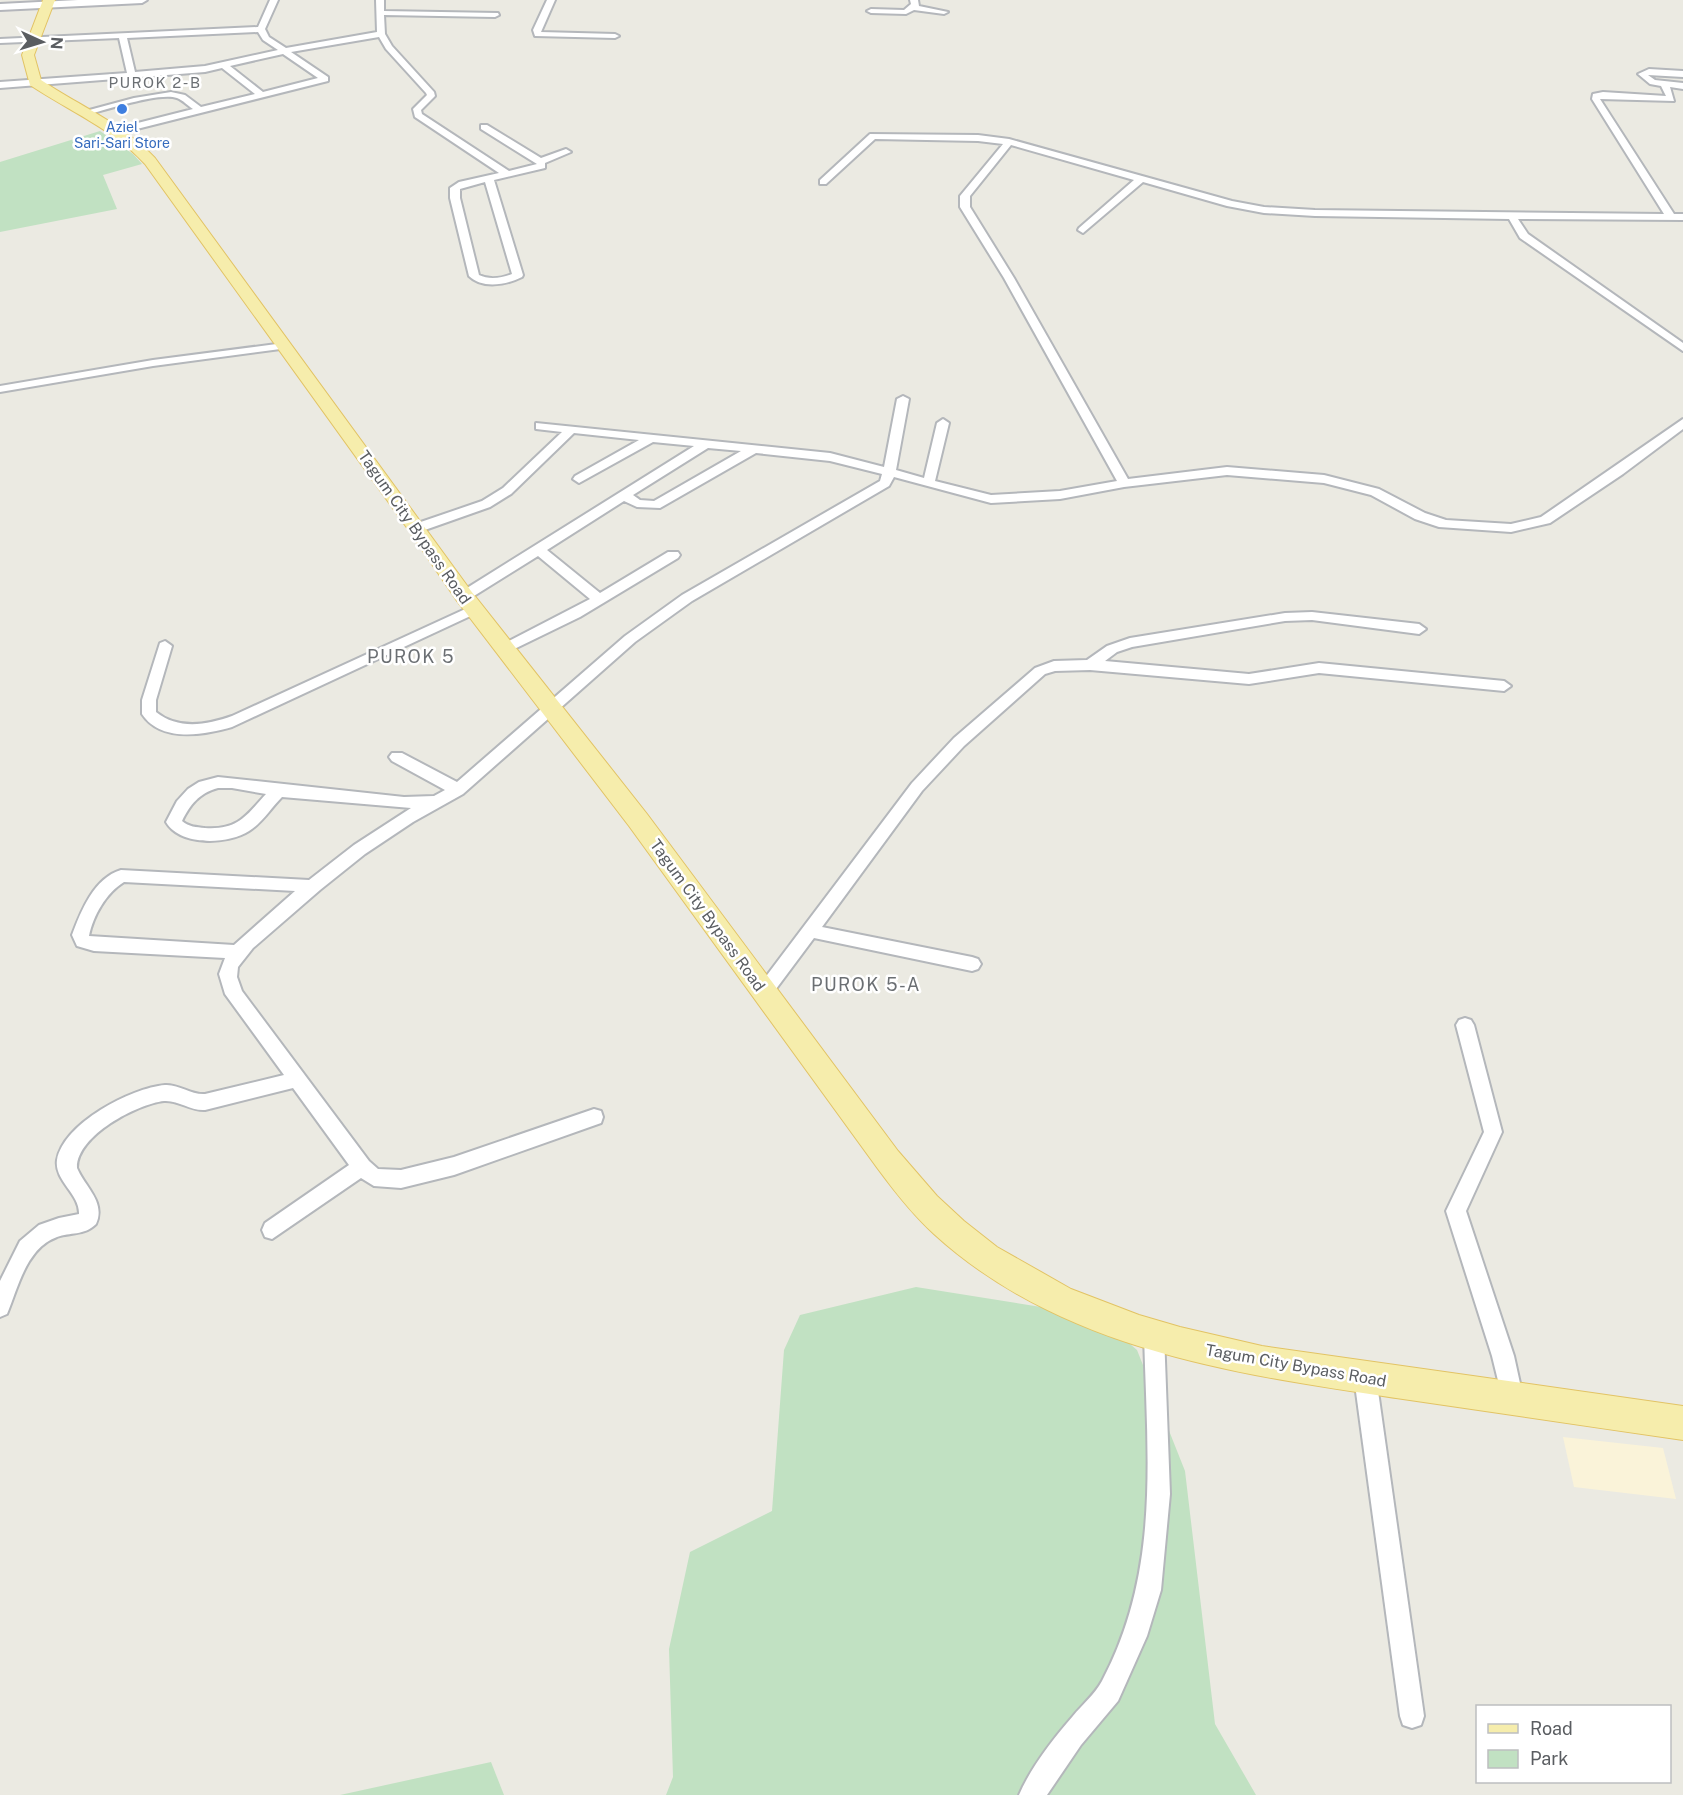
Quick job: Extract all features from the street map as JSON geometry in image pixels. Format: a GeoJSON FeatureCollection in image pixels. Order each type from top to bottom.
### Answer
{"type":"FeatureCollection","features":[{"type":"Feature","properties":{"kind":"main road"},"geometry":{"type":"LineString","coordinates":[[0,7],[48,2],[142,0]]}},
{"type":"Feature","properties":{"kind":"main road"},"geometry":{"type":"LineString","coordinates":[[35,82],[28,55],[48,2]]}},
{"type":"Feature","properties":{"kind":"main road","name":"Tagum City Bypass Road"},"geometry":{"type":"LineString","coordinates":[[35,82],[117,131],[142,151],[150,161],[469,603],[638,820],[888,1160],[919,1198],[953,1231],[995,1264],[1089,1314],[1210,1352],[1683,1423]]}},
{"type":"Feature","properties":{"kind":"street"},"geometry":{"type":"LineString","coordinates":[[261,29],[274,0]]}},
{"type":"Feature","properties":{"kind":"street"},"geometry":{"type":"LineString","coordinates":[[380,0],[381,34],[389,47],[430,92],[431,96],[417,110],[418,115],[509,175]]}},
{"type":"Feature","properties":{"kind":"street"},"geometry":{"type":"LineString","coordinates":[[551,0],[537,30],[538,34],[615,36]]}},
{"type":"Feature","properties":{"kind":"street"},"geometry":{"type":"LineString","coordinates":[[871,11],[906,12],[914,3],[944,12]]}},
{"type":"Feature","properties":{"kind":"street"},"geometry":{"type":"LineString","coordinates":[[380,13],[495,15]]}},
{"type":"Feature","properties":{"kind":"street"},"geometry":{"type":"LineString","coordinates":[[0,41],[261,29]]}},
{"type":"Feature","properties":{"kind":"street"},"geometry":{"type":"LineString","coordinates":[[117,131],[325,79],[266,38],[261,29]]}},
{"type":"Feature","properties":{"kind":"street"},"geometry":{"type":"LineString","coordinates":[[0,86],[224,65],[284,51],[381,34]]}},
{"type":"Feature","properties":{"kind":"street"},"geometry":{"type":"LineString","coordinates":[[122,35],[132,75]]}},
{"type":"Feature","properties":{"kind":"street"},"geometry":{"type":"LineString","coordinates":[[224,65],[261,95]]}},
{"type":"Feature","properties":{"kind":"street"},"geometry":{"type":"LineString","coordinates":[[1683,74],[1643,72],[1649,81],[1683,86]]}},
{"type":"Feature","properties":{"kind":"street"},"geometry":{"type":"LineString","coordinates":[[1665,84],[1671,99],[1603,95],[1596,96],[1596,99],[1671,217]]}},
{"type":"Feature","properties":{"kind":"street"},"geometry":{"type":"LineString","coordinates":[[86,112],[170,95],[180,96],[199,110]]}},
{"type":"Feature","properties":{"kind":"street"},"geometry":{"type":"LineString","coordinates":[[484,127],[540,162]]}},
{"type":"Feature","properties":{"kind":"street"},"geometry":{"type":"LineString","coordinates":[[823,182],[873,136],[978,138],[1010,142],[1230,204],[1262,210],[1415,216],[1683,217]]}},
{"type":"Feature","properties":{"kind":"street"},"geometry":{"type":"LineString","coordinates":[[1010,142],[965,196],[966,207],[1009,278],[1124,483]]}},
{"type":"Feature","properties":{"kind":"street"},"geometry":{"type":"LineString","coordinates":[[540,162],[566,152]]}},
{"type":"Feature","properties":{"kind":"street"},"geometry":{"type":"LineString","coordinates":[[489,179],[518,275],[508,279],[484,281],[477,280],[474,276],[455,198],[455,188],[462,184],[540,168],[540,162]]}},
{"type":"Feature","properties":{"kind":"street"},"geometry":{"type":"LineString","coordinates":[[1083,230],[1142,178]]}},
{"type":"Feature","properties":{"kind":"street"},"geometry":{"type":"LineString","coordinates":[[1511,215],[1524,236],[1683,348]]}},
{"type":"Feature","properties":{"kind":"street"},"geometry":{"type":"LineString","coordinates":[[0,389],[153,363],[284,346]]}},
{"type":"Feature","properties":{"kind":"street"},"geometry":{"type":"LineString","coordinates":[[594,1117],[454,1166],[401,1179],[374,1178],[362,1167],[234,994],[228,980],[229,967],[239,952],[311,886],[360,848],[458,790],[630,639],[687,598],[880,486],[888,479],[890,473],[894,438],[903,399]]}},
{"type":"Feature","properties":{"kind":"street"},"geometry":{"type":"LineString","coordinates":[[929,482],[943,423]]}},
{"type":"Feature","properties":{"kind":"street"},"geometry":{"type":"LineString","coordinates":[[540,426],[830,457],[929,482],[977,497],[1002,499],[1060,495],[1124,483],[1227,471],[1324,479],[1375,492],[1420,516],[1444,524],[1511,528],[1545,520],[1620,471],[1683,423]]}},
{"type":"Feature","properties":{"kind":"street"},"geometry":{"type":"LineString","coordinates":[[417,528],[486,504],[507,491],[570,431]]}},
{"type":"Feature","properties":{"kind":"street"},"geometry":{"type":"LineString","coordinates":[[579,479],[651,438]]}},
{"type":"Feature","properties":{"kind":"street"},"geometry":{"type":"LineString","coordinates":[[165,646],[149,700],[149,714],[156,722],[170,727],[207,729],[237,720],[469,603],[539,550],[704,445]]}},
{"type":"Feature","properties":{"kind":"street"},"geometry":{"type":"LineString","coordinates":[[625,496],[646,505],[656,505],[754,449]]}},
{"type":"Feature","properties":{"kind":"street"},"geometry":{"type":"LineString","coordinates":[[539,550],[600,600]]}},
{"type":"Feature","properties":{"kind":"street"},"geometry":{"type":"LineString","coordinates":[[506,648],[600,600],[673,555]]}},
{"type":"Feature","properties":{"kind":"street"},"geometry":{"type":"LineString","coordinates":[[1090,665],[1112,650],[1130,643],[1285,617],[1312,616],[1419,629]]}},
{"type":"Feature","properties":{"kind":"street"},"geometry":{"type":"LineString","coordinates":[[764,992],[917,787],[959,742],[1040,671],[1054,666],[1090,665],[1249,679],[1319,668],[1504,686]]}},
{"type":"Feature","properties":{"kind":"street"},"geometry":{"type":"LineString","coordinates":[[397,757],[458,790]]}},
{"type":"Feature","properties":{"kind":"street"},"geometry":{"type":"LineString","coordinates":[[278,791],[251,822],[233,834],[186,832],[177,828],[174,822],[178,811],[186,801],[210,783],[242,783],[278,791],[404,803],[436,801]]}},
{"type":"Feature","properties":{"kind":"street"},"geometry":{"type":"LineString","coordinates":[[239,952],[94,944],[83,941],[81,935],[102,892],[112,880],[121,876],[311,886]]}},
{"type":"Feature","properties":{"kind":"street"},"geometry":{"type":"LineString","coordinates":[[811,931],[972,964]]}},
{"type":"Feature","properties":{"kind":"street"},"geometry":{"type":"LineString","coordinates":[[1465,1025],[1493,1132],[1456,1211],[1503,1356],[1512,1397]]}},
{"type":"Feature","properties":{"kind":"street"},"geometry":{"type":"LineString","coordinates":[[0,1307],[19,1261],[32,1241],[44,1231],[78,1225],[89,1218],[89,1207],[67,1169],[67,1157],[75,1143],[87,1130],[116,1111],[146,1098],[166,1093],[179,1095],[195,1103],[205,1102],[299,1079]]}},
{"type":"Feature","properties":{"kind":"street"},"geometry":{"type":"LineString","coordinates":[[272,1230],[362,1167]]}},
{"type":"Feature","properties":{"kind":"street"},"geometry":{"type":"LineString","coordinates":[[1032,1795],[1072,1736],[1108,1692],[1135,1636],[1149,1590],[1159,1494],[1154,1334]]}},
{"type":"Feature","properties":{"kind":"street"},"geometry":{"type":"LineString","coordinates":[[1365,1377],[1412,1716]]}},
{"type":"Feature","properties":{"kind":"shaded area"},"geometry":{"type":"Polygon","coordinates":[[[1563,1437],[1663,1448],[1676,1499],[1574,1487],[1563,1437]]]}},
{"type":"Feature","properties":{"kind":"green space"},"geometry":{"type":"Polygon","coordinates":[[[100,131],[133,154],[142,164],[103,175],[117,209],[0,232],[0,162],[100,131]]]}},
{"type":"Feature","properties":{"kind":"green space"},"geometry":{"type":"Polygon","coordinates":[[[916,1287],[1097,1316],[1137,1350],[1185,1471],[1215,1724],[1256,1795],[666,1795],[673,1777],[669,1649],[690,1552],[772,1511],[784,1350],[800,1315],[916,1287]]]}},
{"type":"Feature","properties":{"kind":"green space"},"geometry":{"type":"Polygon","coordinates":[[[491,1762],[504,1795],[340,1795],[491,1762]]]}},
{"type":"Feature","properties":{"kind":"place","name":"Aziel Sari-Sari Store"},"geometry":{"type":"Point","coordinates":[122,109]}},
{"type":"Feature","properties":{"kind":"district","name":"PUROK 2-B"},"geometry":{"type":"Point","coordinates":[155,83]}},
{"type":"Feature","properties":{"kind":"district","name":"PUROK 5"},"geometry":{"type":"Point","coordinates":[411,657]}},
{"type":"Feature","properties":{"kind":"district","name":"PUROK 5-A"},"geometry":{"type":"Point","coordinates":[866,985]}}]}
